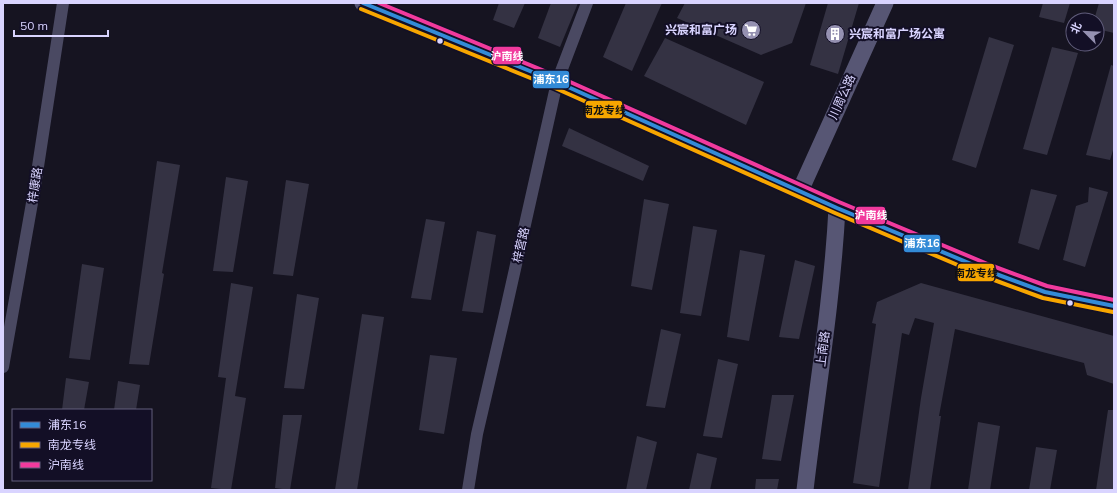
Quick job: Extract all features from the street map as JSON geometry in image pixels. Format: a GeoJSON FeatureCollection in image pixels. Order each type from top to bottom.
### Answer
{"type":"FeatureCollection","features":[{"type":"Feature","properties":{"kind":"street","name":"梓康路"},"geometry":{"type":"LineString","coordinates":[[3,367],[36,186],[63,3]]}},
{"type":"Feature","properties":{"kind":"street"},"geometry":{"type":"LineString","coordinates":[[363,3],[557,82],[837,208],[988,271],[1045,292],[1114,306]]}},
{"type":"Feature","properties":{"kind":"street","name":"梓营路"},"geometry":{"type":"LineString","coordinates":[[468,490],[477,434],[557,82],[587,3]]}},
{"type":"Feature","properties":{"kind":"street","name":"川周公路"},"geometry":{"type":"LineString","coordinates":[[800,191],[885,3]]}},
{"type":"Feature","properties":{"kind":"street","name":"上南路"},"geometry":{"type":"LineString","coordinates":[[804,490],[820,380],[835,253],[837,208]]}},
{"type":"Feature","properties":{"kind":"building"},"geometry":{"type":"Polygon","coordinates":[[[499,3],[525,3],[514,28],[493,20],[499,3]]]}},
{"type":"Feature","properties":{"kind":"building"},"geometry":{"type":"Polygon","coordinates":[[[551,3],[578,3],[560,47],[538,38],[551,3]]]}},
{"type":"Feature","properties":{"kind":"building"},"geometry":{"type":"Polygon","coordinates":[[[626,3],[662,3],[632,71],[603,57],[626,3]]]}},
{"type":"Feature","properties":{"kind":"building","name":"兴宸和富广场"},"geometry":{"type":"Polygon","coordinates":[[[685,3],[806,3],[792,43],[761,55],[677,18],[685,3]]]}},
{"type":"Feature","properties":{"kind":"building","name":"兴宸和富广场公寓"},"geometry":{"type":"Polygon","coordinates":[[[828,3],[859,3],[838,74],[810,65],[828,3]]]}},
{"type":"Feature","properties":{"kind":"building"},"geometry":{"type":"Polygon","coordinates":[[[1043,3],[1070,3],[1067,12],[1065,12],[1064,23],[1039,17],[1043,3]]]}},
{"type":"Feature","properties":{"kind":"building"},"geometry":{"type":"Polygon","coordinates":[[[1099,3],[1114,3],[1114,33],[1105,31],[1105,12],[1096,12],[1099,3]]]}},
{"type":"Feature","properties":{"kind":"building"},"geometry":{"type":"Polygon","coordinates":[[[989,37],[1014,45],[976,168],[952,160],[989,37]]]}},
{"type":"Feature","properties":{"kind":"building"},"geometry":{"type":"Polygon","coordinates":[[[665,38],[764,82],[746,125],[644,76],[665,38]]]}},
{"type":"Feature","properties":{"kind":"building"},"geometry":{"type":"Polygon","coordinates":[[[1052,47],[1065,50],[1065,52],[1078,53],[1047,155],[1023,149],[1052,47]]]}},
{"type":"Feature","properties":{"kind":"building"},"geometry":{"type":"Polygon","coordinates":[[[1111,65],[1114,66],[1114,147],[1110,160],[1086,155],[1111,65]]]}},
{"type":"Feature","properties":{"kind":"building"},"geometry":{"type":"Polygon","coordinates":[[[569,128],[649,166],[643,181],[562,146],[569,128]]]}},
{"type":"Feature","properties":{"kind":"building"},"geometry":{"type":"Polygon","coordinates":[[[157,161],[180,165],[162,273],[164,274],[149,365],[129,364],[157,161]]]}},
{"type":"Feature","properties":{"kind":"building"},"geometry":{"type":"Polygon","coordinates":[[[226,177],[248,181],[233,272],[213,271],[226,177]]]}},
{"type":"Feature","properties":{"kind":"building"},"geometry":{"type":"Polygon","coordinates":[[[286,180],[309,184],[293,276],[273,274],[286,180]]]}},
{"type":"Feature","properties":{"kind":"building"},"geometry":{"type":"Polygon","coordinates":[[[1089,187],[1108,192],[1085,267],[1063,260],[1076,206],[1088,202],[1089,187]]]}},
{"type":"Feature","properties":{"kind":"building"},"geometry":{"type":"Polygon","coordinates":[[[1031,189],[1057,195],[1039,250],[1018,243],[1031,189]]]}},
{"type":"Feature","properties":{"kind":"building"},"geometry":{"type":"Polygon","coordinates":[[[644,199],[669,204],[652,290],[631,286],[644,199]]]}},
{"type":"Feature","properties":{"kind":"building"},"geometry":{"type":"Polygon","coordinates":[[[426,219],[445,222],[431,300],[411,298],[426,219]]]}},
{"type":"Feature","properties":{"kind":"building"},"geometry":{"type":"Polygon","coordinates":[[[693,226],[717,230],[701,316],[680,313],[693,226]]]}},
{"type":"Feature","properties":{"kind":"building"},"geometry":{"type":"Polygon","coordinates":[[[477,231],[496,235],[483,313],[462,311],[477,231]]]}},
{"type":"Feature","properties":{"kind":"building"},"geometry":{"type":"Polygon","coordinates":[[[740,250],[765,255],[749,341],[727,337],[740,250]]]}},
{"type":"Feature","properties":{"kind":"building"},"geometry":{"type":"Polygon","coordinates":[[[795,260],[815,266],[799,339],[779,337],[795,260]]]}},
{"type":"Feature","properties":{"kind":"building"},"geometry":{"type":"Polygon","coordinates":[[[82,264],[104,268],[90,360],[69,358],[82,264]]]}},
{"type":"Feature","properties":{"kind":"building"},"geometry":{"type":"Polygon","coordinates":[[[231,283],[253,287],[235,396],[246,398],[231,490],[211,488],[226,378],[218,377],[231,283]]]}},
{"type":"Feature","properties":{"kind":"building"},"geometry":{"type":"Polygon","coordinates":[[[921,283],[1114,336],[1114,384],[1087,375],[1084,363],[955,329],[939,416],[941,416],[930,490],[908,490],[921,398],[934,323],[915,318],[909,335],[902,333],[879,487],[853,483],[876,324],[872,323],[877,302],[921,283]]]}},
{"type":"Feature","properties":{"kind":"building"},"geometry":{"type":"Polygon","coordinates":[[[297,294],[319,298],[304,389],[284,388],[297,294]]]}},
{"type":"Feature","properties":{"kind":"building"},"geometry":{"type":"Polygon","coordinates":[[[362,314],[384,317],[357,490],[335,490],[362,314]]]}},
{"type":"Feature","properties":{"kind":"building"},"geometry":{"type":"Polygon","coordinates":[[[661,329],[681,334],[665,408],[646,406],[661,329]]]}},
{"type":"Feature","properties":{"kind":"building"},"geometry":{"type":"Polygon","coordinates":[[[430,355],[457,358],[444,434],[419,430],[430,355]]]}},
{"type":"Feature","properties":{"kind":"building"},"geometry":{"type":"Polygon","coordinates":[[[718,359],[738,364],[722,438],[703,436],[718,359]]]}},
{"type":"Feature","properties":{"kind":"building"},"geometry":{"type":"Polygon","coordinates":[[[66,378],[89,382],[84,409],[62,409],[66,378]]]}},
{"type":"Feature","properties":{"kind":"building"},"geometry":{"type":"Polygon","coordinates":[[[118,381],[140,385],[136,409],[114,409],[118,381]]]}},
{"type":"Feature","properties":{"kind":"building"},"geometry":{"type":"Polygon","coordinates":[[[772,395],[794,395],[781,461],[762,459],[772,395]]]}},
{"type":"Feature","properties":{"kind":"building"},"geometry":{"type":"Polygon","coordinates":[[[1108,410],[1114,410],[1114,490],[1096,490],[1108,410]]]}},
{"type":"Feature","properties":{"kind":"building"},"geometry":{"type":"Polygon","coordinates":[[[283,415],[302,415],[290,490],[275,488],[283,415]]]}},
{"type":"Feature","properties":{"kind":"building"},"geometry":{"type":"Polygon","coordinates":[[[978,422],[1000,426],[990,490],[968,490],[978,422]]]}},
{"type":"Feature","properties":{"kind":"building"},"geometry":{"type":"Polygon","coordinates":[[[637,436],[657,442],[646,490],[626,490],[637,436]]]}},
{"type":"Feature","properties":{"kind":"building"},"geometry":{"type":"Polygon","coordinates":[[[1036,447],[1057,450],[1050,490],[1029,490],[1036,447]]]}},
{"type":"Feature","properties":{"kind":"building"},"geometry":{"type":"Polygon","coordinates":[[[697,453],[717,458],[710,490],[689,490],[697,453]]]}},
{"type":"Feature","properties":{"kind":"building"},"geometry":{"type":"Polygon","coordinates":[[[756,479],[779,479],[777,490],[755,490],[756,479]]]}},
{"type":"Feature","properties":{"kind":"transit line","name":"浦东16"},"geometry":{"type":"LineString","coordinates":[[363,3],[557,82],[837,208],[988,271],[1045,292],[1114,306]]}},
{"type":"Feature","properties":{"kind":"transit line","name":"沪南线"},"geometry":{"type":"LineString","coordinates":[[379,3],[559,77],[839,202],[990,265],[1047,286],[1114,300]]}},
{"type":"Feature","properties":{"kind":"transit line","name":"南龙专线"},"geometry":{"type":"LineString","coordinates":[[361,9],[555,88],[835,213],[986,277],[1043,298],[1113,312]]}},
{"type":"Feature","properties":{"kind":"place","name":"兴宸和富广场"},"geometry":{"type":"Point","coordinates":[751,30]}},
{"type":"Feature","properties":{"kind":"place","name":"兴宸和富广场公寓"},"geometry":{"type":"Point","coordinates":[835,34]}}]}
